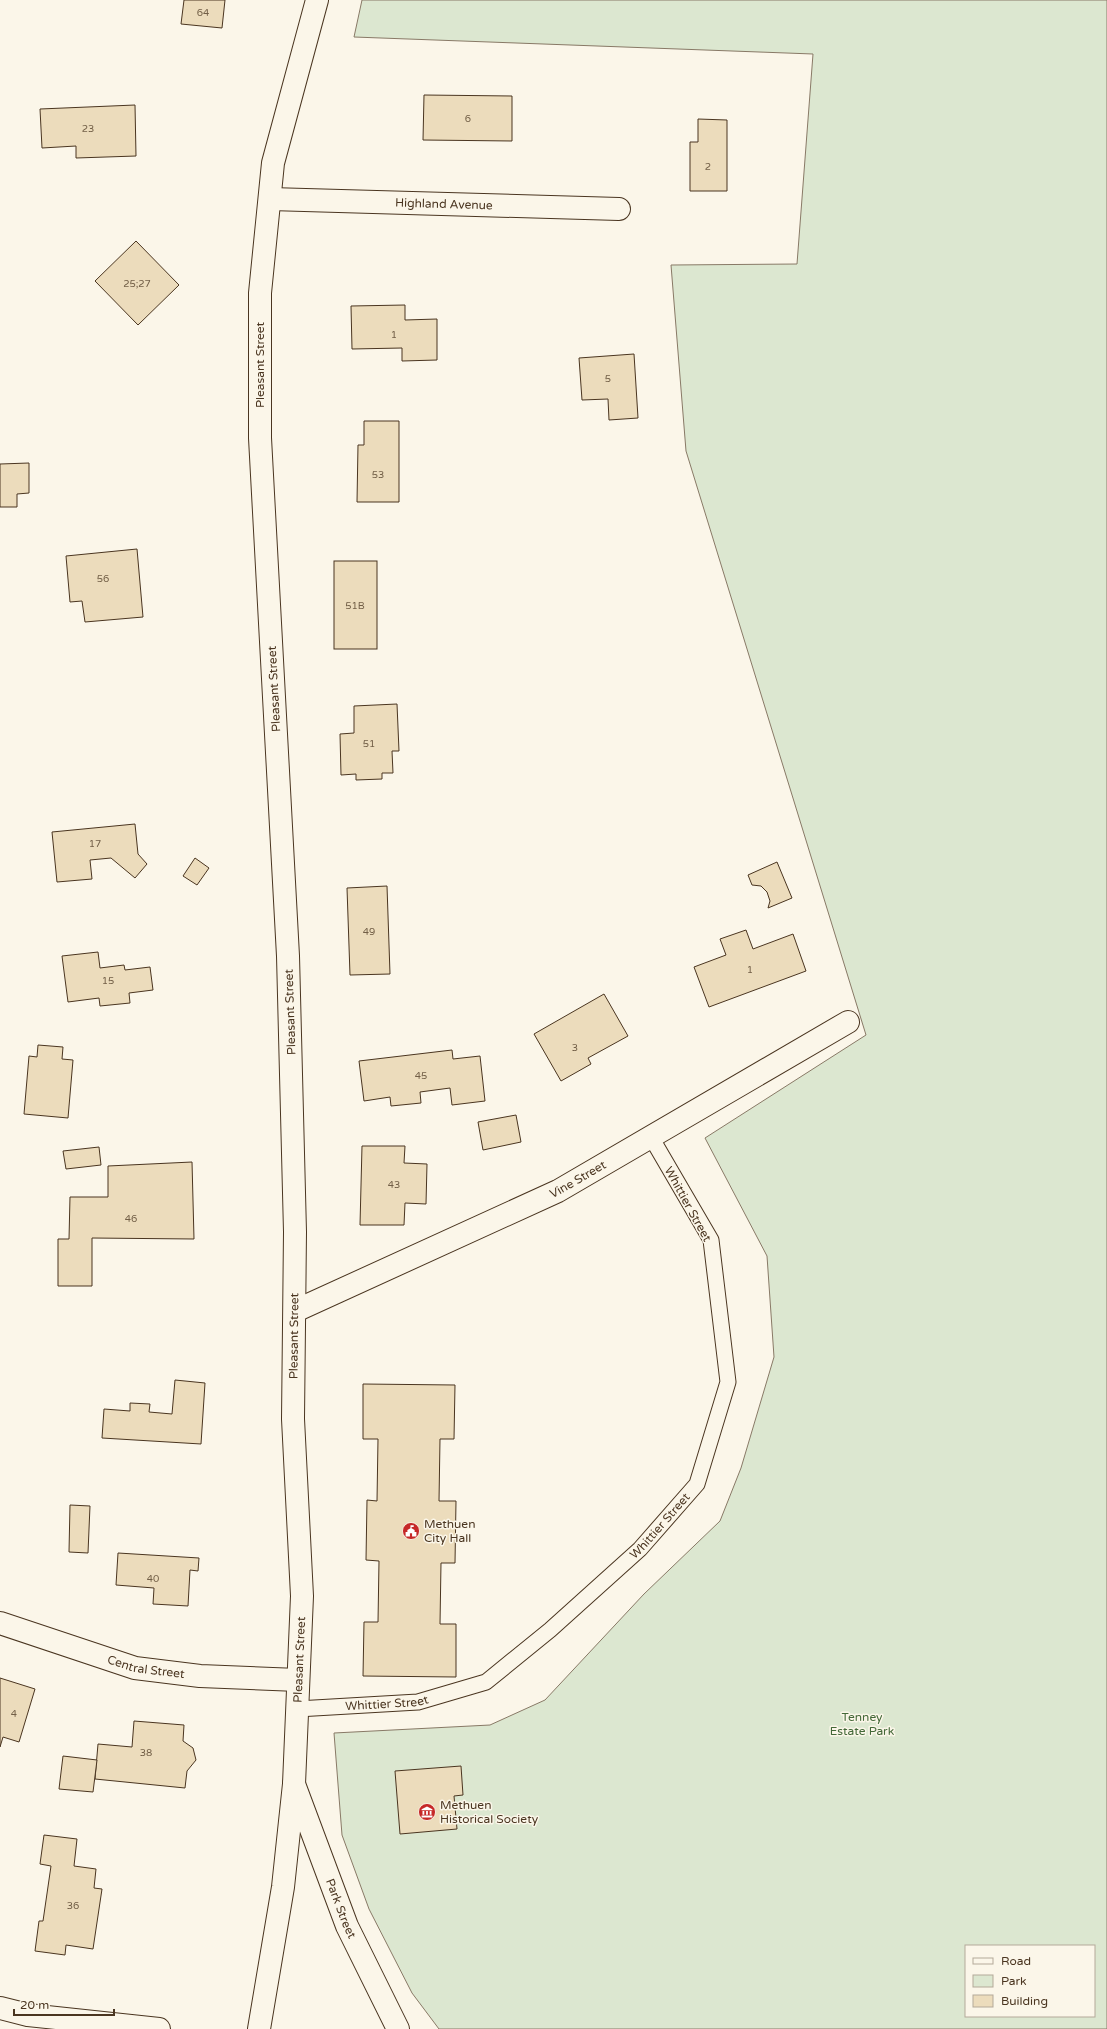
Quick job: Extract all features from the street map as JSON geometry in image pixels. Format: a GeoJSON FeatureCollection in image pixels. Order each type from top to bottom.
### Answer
{"type":"FeatureCollection","features":[{"type":"Feature","properties":{"kind":"main road","name":"Pleasant Street"},"geometry":{"type":"LineString","coordinates":[[259,2029],[283,1887],[294,1784],[302,1596],[293,1419],[295,1232],[288,956],[260,438],[260,292],[273,163],[317,0]]}},
{"type":"Feature","properties":{"kind":"main road","name":"Highland Avenue"},"geometry":{"type":"LineString","coordinates":[[270,199],[619,209]]}},
{"type":"Feature","properties":{"kind":"main road","name":"Vine Street"},"geometry":{"type":"LineString","coordinates":[[295,1311],[558,1191],[848,1022]]}},
{"type":"Feature","properties":{"kind":"main road","name":"Central Street"},"geometry":{"type":"LineString","coordinates":[[0,1623],[135,1668],[200,1676],[298,1680]]}},
{"type":"Feature","properties":{"kind":"main road","name":"Park Street"},"geometry":{"type":"LineString","coordinates":[[294,1784],[347,1926],[398,2029]]}},
{"type":"Feature","properties":{"kind":"main road"},"geometry":{"type":"LineString","coordinates":[[0,2008],[28,2015],[159,2029]]}},
{"type":"Feature","properties":{"kind":"lane","name":"Whittier Street"},"geometry":{"type":"LineString","coordinates":[[297,1709],[418,1702],[486,1682],[550,1630],[640,1549],[697,1484],[728,1382],[710,1240],[650,1137]]}},
{"type":"Feature","properties":{"kind":"green space","name":"Tenney Estate Park"},"geometry":{"type":"Polygon","coordinates":[[[362,0],[1107,0],[1107,2029],[439,2029],[412,1993],[369,1909],[342,1835],[334,1733],[490,1725],[545,1700],[644,1594],[720,1521],[741,1468],[774,1357],[767,1256],[705,1138],[866,1035],[686,451],[671,265],[797,264],[813,54],[354,37],[362,0]]]}},
{"type":"Feature","properties":{"kind":"building"},"geometry":{"type":"Polygon","coordinates":[[[184,0],[225,0],[222,28],[181,24],[184,0]]]}},
{"type":"Feature","properties":{"kind":"building"},"geometry":{"type":"Polygon","coordinates":[[[424,95],[512,96],[512,141],[423,140],[424,95]]]}},
{"type":"Feature","properties":{"kind":"building"},"geometry":{"type":"Polygon","coordinates":[[[135,105],[136,156],[76,158],[76,146],[42,148],[40,109],[135,105]]]}},
{"type":"Feature","properties":{"kind":"building"},"geometry":{"type":"Polygon","coordinates":[[[698,119],[727,120],[727,191],[690,191],[690,142],[698,142],[698,119]]]}},
{"type":"Feature","properties":{"kind":"building"},"geometry":{"type":"Polygon","coordinates":[[[136,241],[179,285],[138,325],[95,281],[136,241]]]}},
{"type":"Feature","properties":{"kind":"building"},"geometry":{"type":"Polygon","coordinates":[[[405,305],[405,320],[437,319],[437,360],[402,361],[402,348],[352,349],[351,306],[405,305]]]}},
{"type":"Feature","properties":{"kind":"building"},"geometry":{"type":"Polygon","coordinates":[[[634,354],[638,418],[609,420],[608,399],[582,400],[579,358],[634,354]]]}},
{"type":"Feature","properties":{"kind":"building"},"geometry":{"type":"Polygon","coordinates":[[[364,421],[399,421],[399,502],[357,502],[358,445],[364,445],[364,421]]]}},
{"type":"Feature","properties":{"kind":"building"},"geometry":{"type":"Polygon","coordinates":[[[29,463],[29,493],[17,494],[17,507],[0,507],[0,464],[29,463]]]}},
{"type":"Feature","properties":{"kind":"building"},"geometry":{"type":"Polygon","coordinates":[[[137,549],[143,617],[85,622],[82,601],[70,602],[66,556],[137,549]]]}},
{"type":"Feature","properties":{"kind":"building"},"geometry":{"type":"Polygon","coordinates":[[[334,561],[377,561],[377,649],[334,649],[334,561]]]}},
{"type":"Feature","properties":{"kind":"building"},"geometry":{"type":"Polygon","coordinates":[[[397,704],[399,751],[392,751],[393,773],[382,773],[382,779],[356,780],[356,774],[341,775],[340,734],[354,733],[354,706],[397,704]]]}},
{"type":"Feature","properties":{"kind":"building"},"geometry":{"type":"Polygon","coordinates":[[[135,824],[138,854],[147,864],[135,878],[111,858],[90,860],[92,879],[57,882],[52,832],[135,824]]]}},
{"type":"Feature","properties":{"kind":"building"},"geometry":{"type":"Polygon","coordinates":[[[195,858],[209,868],[197,885],[183,876],[195,858]]]}},
{"type":"Feature","properties":{"kind":"building"},"geometry":{"type":"Polygon","coordinates":[[[777,862],[792,898],[768,908],[770,901],[767,892],[761,886],[752,885],[748,875],[777,862]]]}},
{"type":"Feature","properties":{"kind":"building"},"geometry":{"type":"Polygon","coordinates":[[[387,886],[390,974],[350,975],[347,888],[387,886]]]}},
{"type":"Feature","properties":{"kind":"building"},"geometry":{"type":"Polygon","coordinates":[[[746,930],[753,949],[793,934],[806,971],[709,1007],[694,967],[726,955],[720,939],[746,930]]]}},
{"type":"Feature","properties":{"kind":"building"},"geometry":{"type":"Polygon","coordinates":[[[98,952],[100,968],[124,965],[125,970],[150,967],[153,990],[129,993],[130,1003],[100,1006],[99,998],[68,1002],[62,956],[98,952]]]}},
{"type":"Feature","properties":{"kind":"building"},"geometry":{"type":"Polygon","coordinates":[[[604,994],[628,1036],[588,1058],[591,1064],[561,1081],[534,1034],[604,994]]]}},
{"type":"Feature","properties":{"kind":"building"},"geometry":{"type":"Polygon","coordinates":[[[38,1045],[63,1047],[62,1059],[73,1060],[68,1118],[24,1114],[29,1056],[37,1057],[38,1045]]]}},
{"type":"Feature","properties":{"kind":"building"},"geometry":{"type":"Polygon","coordinates":[[[452,1050],[453,1059],[480,1056],[485,1101],[452,1105],[450,1088],[420,1092],[421,1103],[391,1106],[390,1097],[364,1101],[359,1061],[452,1050]]]}},
{"type":"Feature","properties":{"kind":"building"},"geometry":{"type":"Polygon","coordinates":[[[516,1115],[521,1142],[483,1150],[478,1122],[516,1115]]]}},
{"type":"Feature","properties":{"kind":"building"},"geometry":{"type":"Polygon","coordinates":[[[362,1146],[405,1146],[404,1163],[427,1164],[426,1204],[405,1203],[404,1225],[360,1225],[362,1146]]]}},
{"type":"Feature","properties":{"kind":"building"},"geometry":{"type":"Polygon","coordinates":[[[99,1147],[101,1165],[66,1169],[63,1151],[99,1147]]]}},
{"type":"Feature","properties":{"kind":"building"},"geometry":{"type":"Polygon","coordinates":[[[192,1162],[194,1239],[92,1238],[92,1286],[58,1286],[58,1239],[69,1239],[70,1197],[108,1197],[108,1166],[192,1162]]]}},
{"type":"Feature","properties":{"kind":"building"},"geometry":{"type":"Polygon","coordinates":[[[175,1380],[205,1383],[201,1444],[102,1438],[104,1409],[130,1411],[130,1403],[150,1404],[149,1412],[172,1414],[175,1380]]]}},
{"type":"Feature","properties":{"kind":"building","name":"Methuen City Hall"},"geometry":{"type":"Polygon","coordinates":[[[363,1384],[455,1385],[454,1439],[440,1439],[439,1501],[456,1501],[455,1563],[441,1563],[440,1624],[456,1624],[456,1677],[363,1676],[364,1622],[378,1622],[379,1561],[366,1560],[367,1500],[377,1501],[378,1439],[363,1439],[363,1384]]]}},
{"type":"Feature","properties":{"kind":"building"},"geometry":{"type":"Polygon","coordinates":[[[70,1505],[90,1506],[88,1553],[69,1552],[70,1505]]]}},
{"type":"Feature","properties":{"kind":"building"},"geometry":{"type":"Polygon","coordinates":[[[118,1553],[199,1558],[198,1571],[190,1570],[188,1606],[153,1604],[154,1588],[116,1585],[118,1553]]]}},
{"type":"Feature","properties":{"kind":"building"},"geometry":{"type":"Polygon","coordinates":[[[0,1678],[35,1689],[19,1742],[3,1737],[0,1747],[0,1678]]]}},
{"type":"Feature","properties":{"kind":"building"},"geometry":{"type":"Polygon","coordinates":[[[134,1721],[184,1725],[183,1741],[193,1748],[196,1760],[187,1771],[185,1788],[95,1779],[98,1744],[132,1747],[134,1721]]]}},
{"type":"Feature","properties":{"kind":"building"},"geometry":{"type":"Polygon","coordinates":[[[63,1756],[97,1760],[93,1792],[59,1789],[63,1756]]]}},
{"type":"Feature","properties":{"kind":"building","name":"Methuen Historical Society"},"geometry":{"type":"Polygon","coordinates":[[[461,1766],[463,1795],[454,1796],[457,1829],[400,1834],[395,1771],[461,1766]]]}},
{"type":"Feature","properties":{"kind":"building"},"geometry":{"type":"Polygon","coordinates":[[[44,1835],[77,1839],[74,1866],[96,1869],[94,1888],[102,1889],[93,1949],[66,1945],[65,1955],[35,1951],[39,1921],[43,1921],[51,1866],[40,1864],[44,1835]]]}},
{"type":"Feature","properties":{"kind":"place","name":"Methuen City Hall"},"geometry":{"type":"Point","coordinates":[411,1531]}},
{"type":"Feature","properties":{"kind":"place","name":"Methuen Historical Society"},"geometry":{"type":"Point","coordinates":[427,1812]}}]}
